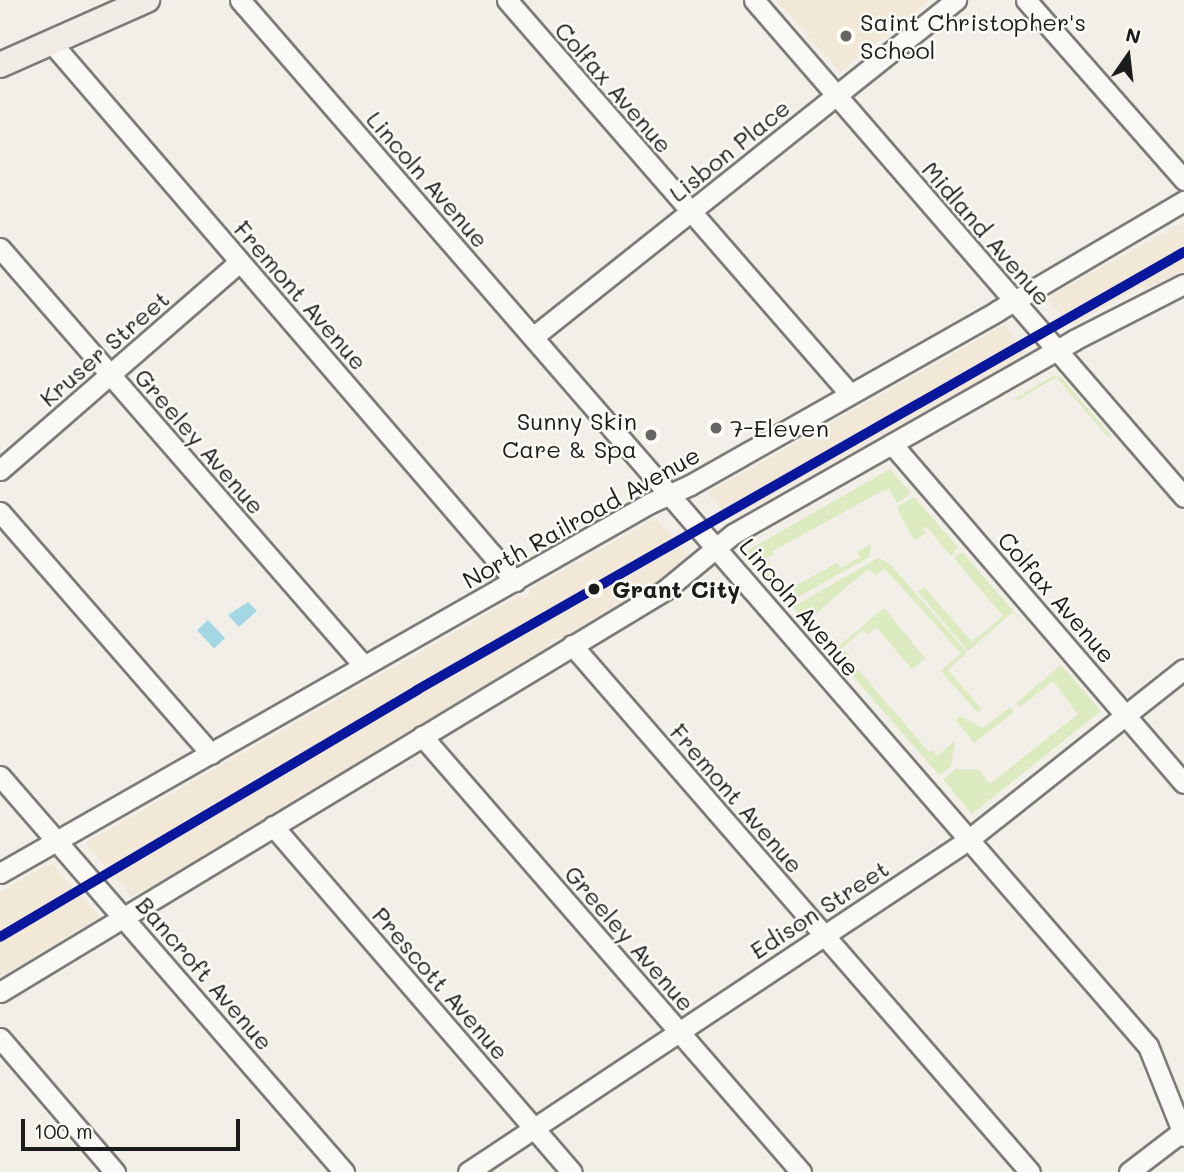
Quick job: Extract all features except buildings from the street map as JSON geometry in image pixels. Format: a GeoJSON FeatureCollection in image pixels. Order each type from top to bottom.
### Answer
{"type":"FeatureCollection","features":[{"type":"Feature","properties":{"kind":"main road"},"geometry":{"type":"LineString","coordinates":[[0,65],[147,0]]}},
{"type":"Feature","properties":{"kind":"street","name":"Lincoln Avenue"},"geometry":{"type":"LineString","coordinates":[[240,0],[1148,1046],[1183,1133]]}},
{"type":"Feature","properties":{"kind":"street","name":"Colfax Avenue"},"geometry":{"type":"LineString","coordinates":[[508,0],[690,213],[850,394]]}},
{"type":"Feature","properties":{"kind":"street","name":"Midland Avenue"},"geometry":{"type":"LineString","coordinates":[[754,0],[1184,497]]}},
{"type":"Feature","properties":{"kind":"street","name":"Lisbon Place"},"geometry":{"type":"LineString","coordinates":[[533,337],[956,0]]}},
{"type":"Feature","properties":{"kind":"street"},"geometry":{"type":"LineString","coordinates":[[1026,0],[1184,180]]}},
{"type":"Feature","properties":{"kind":"street","name":"Fremont Avenue"},"geometry":{"type":"LineString","coordinates":[[50,41],[516,581]]}},
{"type":"Feature","properties":{"kind":"street","name":"North Railroad Avenue"},"geometry":{"type":"LineString","coordinates":[[0,873],[516,581],[673,498],[1184,201]]}},
{"type":"Feature","properties":{"kind":"street","name":"Greeley Avenue"},"geometry":{"type":"LineString","coordinates":[[0,248],[364,667]]}},
{"type":"Feature","properties":{"kind":"street","name":"Kruser Street"},"geometry":{"type":"LineString","coordinates":[[0,470],[239,262]]}},
{"type":"Feature","properties":{"kind":"street"},"geometry":{"type":"LineString","coordinates":[[0,992],[119,911],[273,826],[665,590],[713,543],[1056,350],[1184,284]]}},
{"type":"Feature","properties":{"kind":"street","name":"Colfax Avenue"},"geometry":{"type":"LineString","coordinates":[[892,444],[1184,783]]}},
{"type":"Feature","properties":{"kind":"street"},"geometry":{"type":"LineString","coordinates":[[0,512],[211,754]]}},
{"type":"Feature","properties":{"kind":"street","name":"Fremont Avenue"},"geometry":{"type":"LineString","coordinates":[[572,645],[1031,1172]]}},
{"type":"Feature","properties":{"kind":"street","name":"Edison Street"},"geometry":{"type":"LineString","coordinates":[[468,1172],[968,840],[1184,669]]}},
{"type":"Feature","properties":{"kind":"street","name":"Greeley Avenue"},"geometry":{"type":"LineString","coordinates":[[422,736],[801,1172]]}},
{"type":"Feature","properties":{"kind":"street","name":"Bancroft Avenue"},"geometry":{"type":"LineString","coordinates":[[0,776],[344,1172]]}},
{"type":"Feature","properties":{"kind":"street","name":"Prescott Avenue"},"geometry":{"type":"LineString","coordinates":[[273,826],[572,1172]]}},
{"type":"Feature","properties":{"kind":"street"},"geometry":{"type":"LineString","coordinates":[[0,1038],[116,1172]]}},
{"type":"Feature","properties":{"kind":"street"},"geometry":{"type":"LineString","coordinates":[[1129,1172],[1183,1133]]}},
{"type":"Feature","properties":{"kind":"shaded area","name":"Saint Christopher's School"},"geometry":{"type":"Polygon","coordinates":[[[776,0],[930,0],[840,72],[776,0]]]}},
{"type":"Feature","properties":{"kind":"shaded area"},"geometry":{"type":"Polygon","coordinates":[[[1184,222],[1184,270],[1144,290],[1141,286],[1072,326],[1046,298],[1184,222]]]}},
{"type":"Feature","properties":{"kind":"shaded area"},"geometry":{"type":"Polygon","coordinates":[[[1004,325],[1028,352],[730,520],[707,493],[1004,325]]]}},
{"type":"Feature","properties":{"kind":"shaded area"},"geometry":{"type":"Polygon","coordinates":[[[656,518],[689,555],[662,579],[559,639],[553,639],[547,647],[156,884],[132,897],[85,843],[519,596],[524,598],[530,595],[530,589],[656,518]]]}},
{"type":"Feature","properties":{"kind":"shaded area"},"geometry":{"type":"Polygon","coordinates":[[[51,863],[100,917],[0,977],[0,892],[51,863]]]}},
{"type":"Feature","properties":{"kind":"green space"},"geometry":{"type":"Polygon","coordinates":[[[1053,376],[1061,377],[1111,436],[1109,438],[1056,377],[1018,400],[1014,399],[1053,376]]]}},
{"type":"Feature","properties":{"kind":"green space"},"geometry":{"type":"Polygon","coordinates":[[[890,469],[910,492],[909,495],[897,503],[889,489],[882,491],[773,551],[774,554],[767,558],[775,573],[767,578],[745,552],[890,469]]]}},
{"type":"Feature","properties":{"kind":"green space"},"geometry":{"type":"Polygon","coordinates":[[[914,497],[958,547],[951,556],[927,527],[923,529],[926,533],[915,541],[898,511],[898,506],[914,497]]]}},
{"type":"Feature","properties":{"kind":"green space"},"geometry":{"type":"Polygon","coordinates":[[[871,544],[869,557],[798,597],[793,587],[837,563],[841,568],[860,557],[857,552],[871,544]]]}},
{"type":"Feature","properties":{"kind":"green space"},"geometry":{"type":"Polygon","coordinates":[[[963,553],[1042,644],[1013,612],[968,651],[918,592],[924,587],[972,642],[1003,616],[954,558],[963,553]]]}},
{"type":"Feature","properties":{"kind":"green space"},"geometry":{"type":"Polygon","coordinates":[[[878,558],[889,563],[965,650],[966,653],[948,670],[981,711],[977,712],[941,671],[961,653],[885,569],[875,575],[868,569],[808,620],[815,633],[793,607],[878,558]]]}},
{"type":"Feature","properties":{"kind":"green space"},"geometry":{"type":"Polygon","coordinates":[[[884,608],[925,658],[912,669],[876,627],[868,634],[863,630],[834,655],[823,642],[833,651],[884,608]]]}},
{"type":"Feature","properties":{"kind":"green space"},"geometry":{"type":"Polygon","coordinates":[[[845,650],[850,656],[848,658],[929,752],[932,750],[937,756],[955,741],[951,767],[939,775],[837,658],[845,650]]]}},
{"type":"Feature","properties":{"kind":"green space"},"geometry":{"type":"Polygon","coordinates":[[[1061,665],[1101,711],[972,814],[943,779],[956,769],[979,770],[990,784],[1078,714],[1053,681],[1020,707],[1016,703],[1061,665]]]}},
{"type":"Feature","properties":{"kind":"green space"},"geometry":{"type":"Polygon","coordinates":[[[1010,707],[1014,712],[974,743],[956,720],[960,716],[983,728],[1010,707]]]}},
{"type":"Feature","properties":{"kind":"water"},"geometry":{"type":"Polygon","coordinates":[[[248,602],[257,611],[239,627],[228,615],[248,602]]]}},
{"type":"Feature","properties":{"kind":"water"},"geometry":{"type":"Polygon","coordinates":[[[208,620],[225,638],[214,649],[197,630],[208,620]]]}},
{"type":"Feature","properties":{"kind":"transit line"},"geometry":{"type":"LineString","coordinates":[[0,937],[417,690],[1184,252]]}},
{"type":"Feature","properties":{"kind":"place","name":"Saint Christopher's School"},"geometry":{"type":"Point","coordinates":[846,36]}},
{"type":"Feature","properties":{"kind":"place","name":"7-Eleven"},"geometry":{"type":"Point","coordinates":[716,428]}},
{"type":"Feature","properties":{"kind":"place","name":"Sunny Skin Care & Spa"},"geometry":{"type":"Point","coordinates":[651,435]}},
{"type":"Feature","properties":{"kind":"place","name":"Grant City"},"geometry":{"type":"Point","coordinates":[594,589]}}]}
